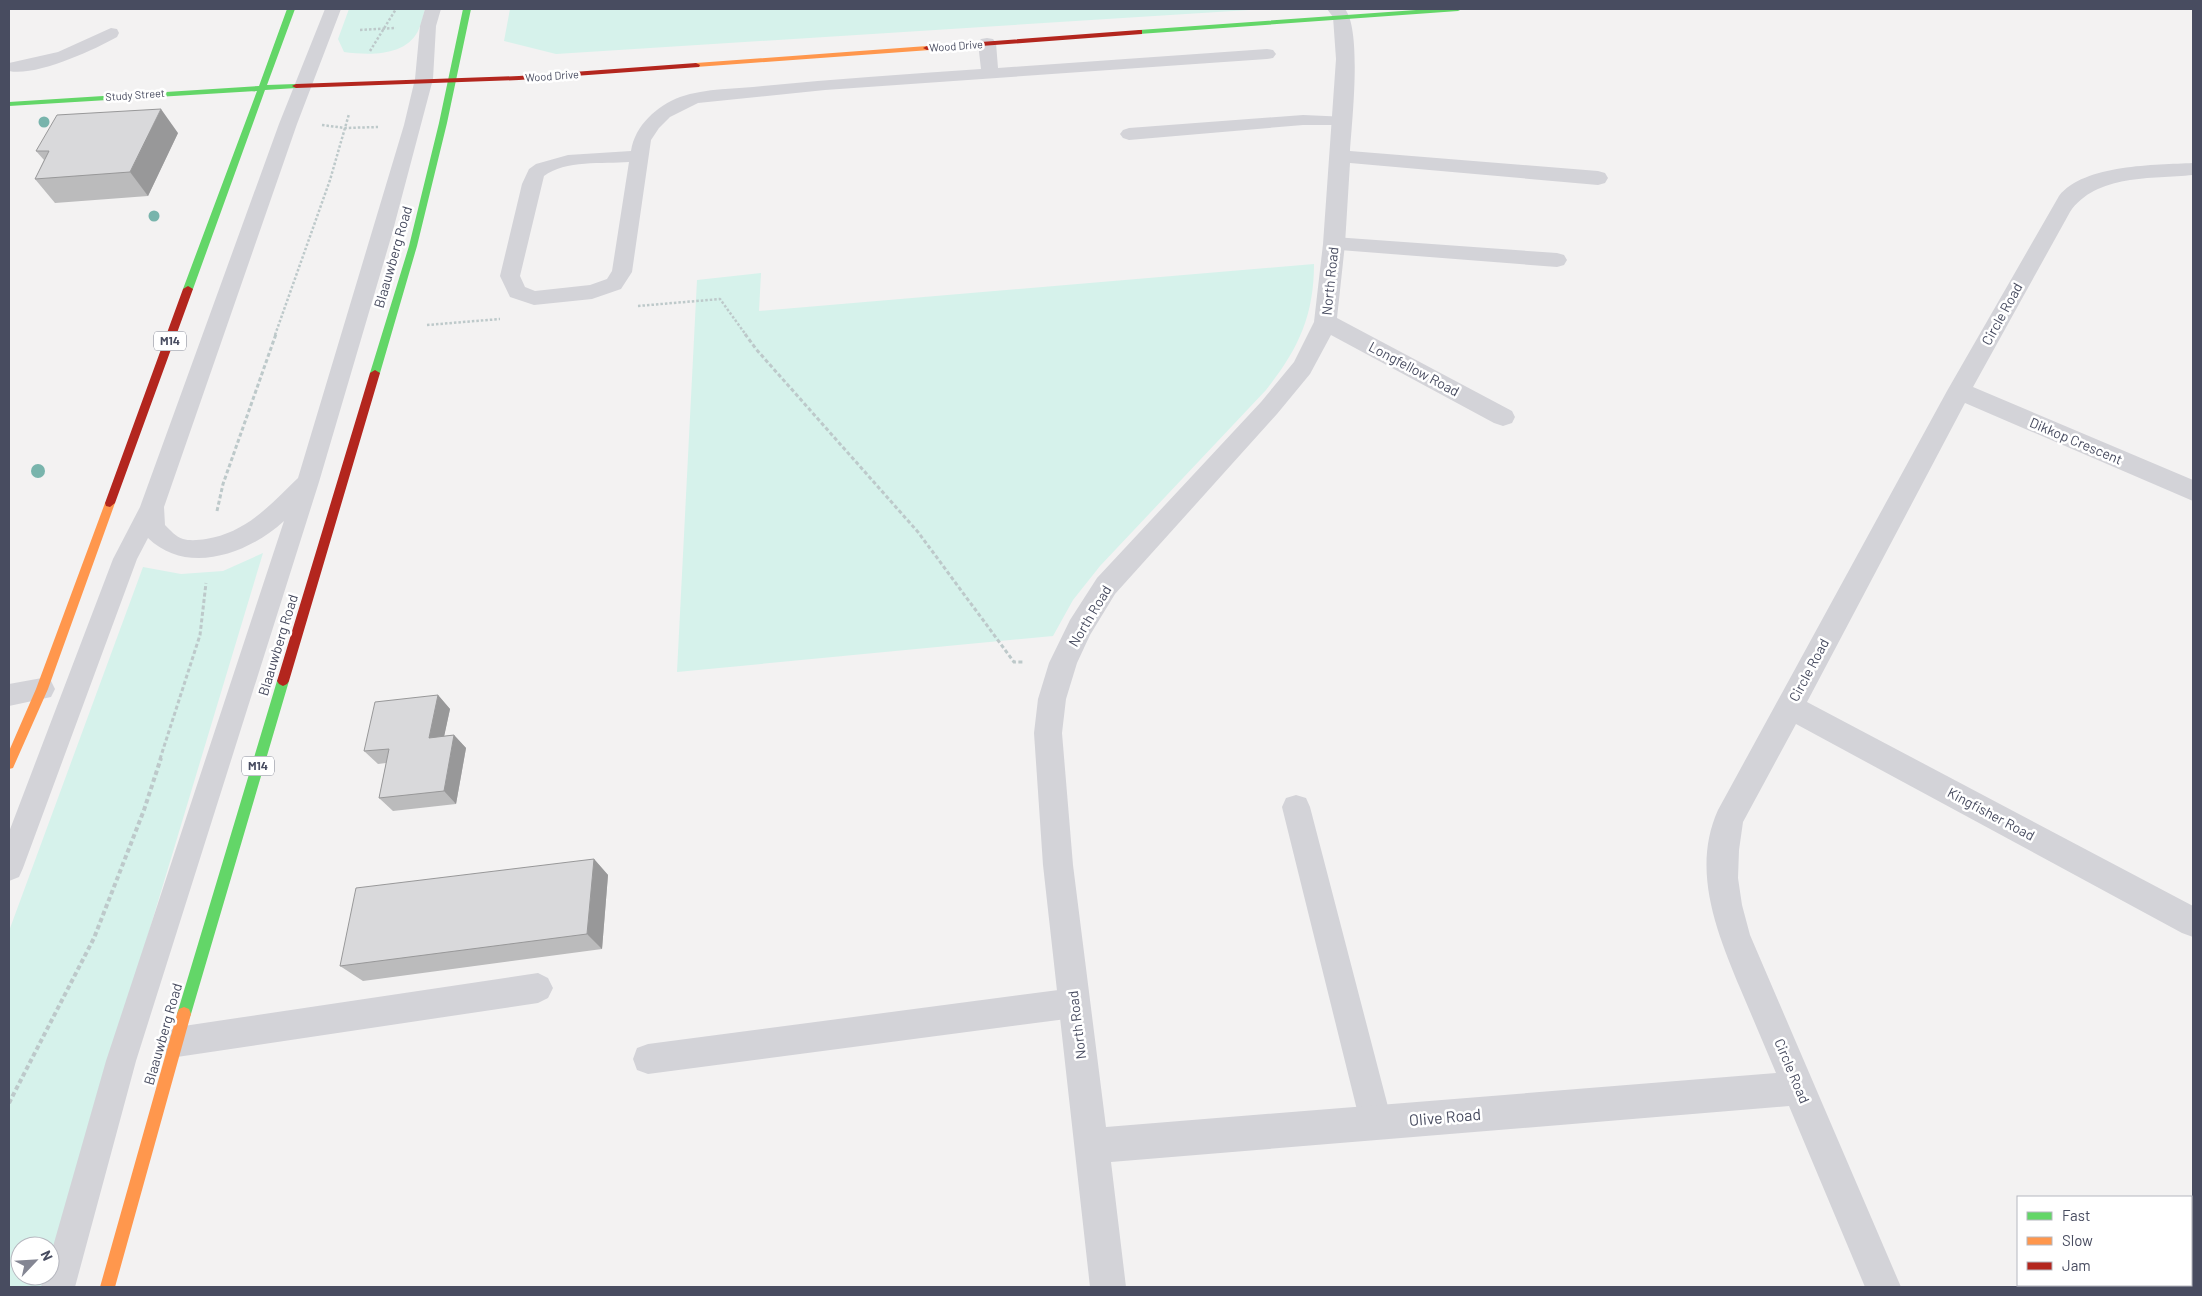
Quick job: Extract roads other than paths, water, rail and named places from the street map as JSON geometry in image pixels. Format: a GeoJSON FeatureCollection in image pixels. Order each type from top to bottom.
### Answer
{"type":"FeatureCollection","features":[{"type":"Feature","properties":{"kind":"main road","name":"M14"},"geometry":{"type":"LineString","coordinates":[[9,764],[42,689],[291,9]]}},
{"type":"Feature","properties":{"kind":"main road","name":"Blaauwberg Road"},"geometry":{"type":"LineString","coordinates":[[107,1287],[177,1042],[412,246],[453,79],[467,9]]}},
{"type":"Feature","properties":{"kind":"main road","name":"Wood Drive"},"geometry":{"type":"LineString","coordinates":[[306,84],[424,79],[519,78],[988,43],[1339,13],[1458,9]]}},
{"type":"Feature","properties":{"kind":"main road","name":"Study Street"},"geometry":{"type":"LineString","coordinates":[[9,104],[306,84]]}},
{"type":"Feature","properties":{"kind":"street","name":"North Road"},"geometry":{"type":"LineString","coordinates":[[1108,1287],[1058,864],[1048,733],[1052,699],[1063,663],[1080,628],[1106,586],[1269,408],[1297,375],[1315,346],[1325,322],[1334,244],[1345,59],[1339,13]]}},
{"type":"Feature","properties":{"kind":"street"},"geometry":{"type":"LineString","coordinates":[[1340,156],[1598,178]]}},
{"type":"Feature","properties":{"kind":"street","name":"Circle Road"},"geometry":{"type":"LineString","coordinates":[[1883,1287],[1734,935],[1724,903],[1721,871],[1723,845],[1729,820],[1959,391],[2061,209],[2074,192],[2094,182],[2124,176],[2193,169]]}},
{"type":"Feature","properties":{"kind":"street","name":"Longfellow Road"},"geometry":{"type":"LineString","coordinates":[[1325,322],[1503,417]]}},
{"type":"Feature","properties":{"kind":"street","name":"Dikkop Crescent"},"geometry":{"type":"LineString","coordinates":[[1959,391],[2193,491]]}},
{"type":"Feature","properties":{"kind":"street","name":"Kingfisher Road"},"geometry":{"type":"LineString","coordinates":[[1790,706],[2193,922]]}},
{"type":"Feature","properties":{"kind":"street","name":"Olive Road"},"geometry":{"type":"LineString","coordinates":[[1091,1146],[1799,1088]]}},
{"type":"Feature","properties":{"kind":"lane"},"geometry":{"type":"LineString","coordinates":[[9,868],[124,559],[152,508],[288,124],[306,84],[334,9]]}},
{"type":"Feature","properties":{"kind":"lane"},"geometry":{"type":"LineString","coordinates":[[58,1287],[121,1062],[308,482],[384,225],[413,125],[424,79],[428,26],[433,9]]}},
{"type":"Feature","properties":{"kind":"lane"},"geometry":{"type":"LineString","coordinates":[[14,67],[63,57],[111,33]]}},
{"type":"Feature","properties":{"kind":"lane"},"geometry":{"type":"LineString","coordinates":[[988,43],[990,74]]}},
{"type":"Feature","properties":{"kind":"lane"},"geometry":{"type":"LineString","coordinates":[[639,156],[553,164],[536,173],[531,184],[510,276],[517,292],[534,298],[592,292],[610,286],[619,280],[622,272],[642,140],[650,125],[668,110],[696,98],[815,86],[1267,54]]}},
{"type":"Feature","properties":{"kind":"lane"},"geometry":{"type":"LineString","coordinates":[[1129,134],[1303,120],[1342,121]]}},
{"type":"Feature","properties":{"kind":"lane"},"geometry":{"type":"LineString","coordinates":[[1334,244],[1557,260]]}},
{"type":"Feature","properties":{"kind":"lane"},"geometry":{"type":"LineString","coordinates":[[152,508],[153,528],[164,540],[180,548],[200,549],[247,535],[265,524],[308,482]]}},
{"type":"Feature","properties":{"kind":"lane"},"geometry":{"type":"LineString","coordinates":[[9,695],[42,689]]}},
{"type":"Feature","properties":{"kind":"lane"},"geometry":{"type":"LineString","coordinates":[[1296,807],[1376,1122]]}},
{"type":"Feature","properties":{"kind":"lane"},"geometry":{"type":"LineString","coordinates":[[177,1042],[538,988]]}},
{"type":"Feature","properties":{"kind":"lane"},"geometry":{"type":"LineString","coordinates":[[648,1059],[1074,1003]]}}]}
